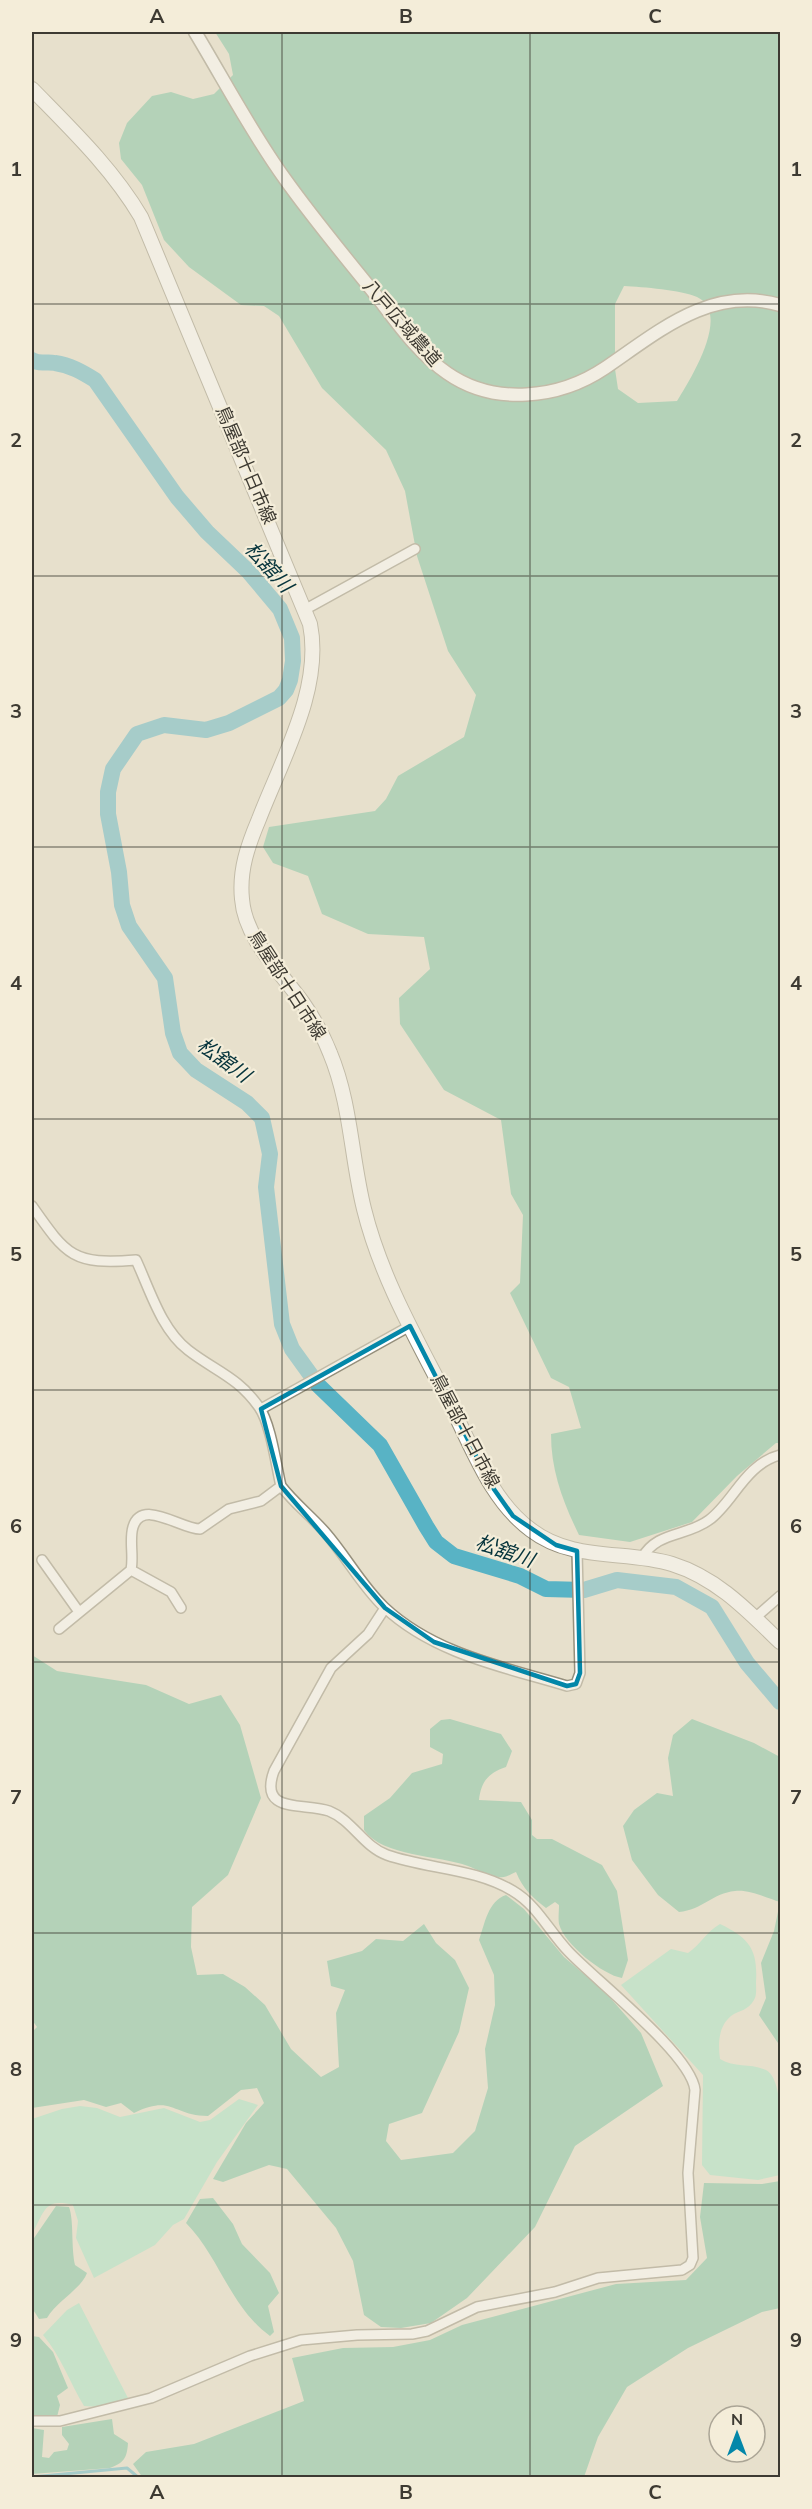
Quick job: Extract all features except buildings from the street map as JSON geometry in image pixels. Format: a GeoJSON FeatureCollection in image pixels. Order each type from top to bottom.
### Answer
{"type":"FeatureCollection","features":[{"type":"Feature","properties":{"kind":"main road","name":"鳥屋部十日市線"},"geometry":{"type":"LineString","coordinates":[[32,89],[106,167],[125,190],[141,217],[306,609],[314,654],[309,687],[244,861],[243,908],[253,934],[308,1011],[332,1055],[341,1081],[362,1204],[372,1240],[410,1326],[491,1485],[513,1516],[534,1533],[577,1551],[642,1558],[696,1574],[731,1596],[780,1642]]}},
{"type":"Feature","properties":{"kind":"street","name":"八戸広域農道"},"geometry":{"type":"LineString","coordinates":[[195,32],[277,167],[306,207],[423,352],[448,374],[467,384],[490,392],[509,394],[554,392],[597,374],[668,325],[697,310],[745,300],[780,305]]}},
{"type":"Feature","properties":{"kind":"street"},"geometry":{"type":"LineString","coordinates":[[306,609],[415,549]]}},
{"type":"Feature","properties":{"kind":"street"},"geometry":{"type":"LineString","coordinates":[[32,1206],[60,1246],[79,1256],[92,1261],[136,1260],[164,1322],[174,1336],[187,1349],[232,1377],[261,1409],[281,1486],[326,1533],[355,1575],[385,1608],[434,1642],[471,1658],[567,1686],[576,1684],[580,1674],[577,1551]]}},
{"type":"Feature","properties":{"kind":"street"},"geometry":{"type":"LineString","coordinates":[[261,1409],[410,1326]]}},
{"type":"Feature","properties":{"kind":"street"},"geometry":{"type":"LineString","coordinates":[[642,1558],[649,1546],[658,1540],[696,1528],[709,1521],[743,1480],[763,1464],[780,1455]]}},
{"type":"Feature","properties":{"kind":"street"},"geometry":{"type":"LineString","coordinates":[[59,1629],[131,1570],[133,1527],[145,1515],[154,1514],[185,1527],[200,1529],[208,1526],[229,1509],[261,1501],[281,1486]]}},
{"type":"Feature","properties":{"kind":"street"},"geometry":{"type":"LineString","coordinates":[[42,1560],[79,1612]]}},
{"type":"Feature","properties":{"kind":"street"},"geometry":{"type":"LineString","coordinates":[[131,1570],[171,1592],[181,1608]]}},
{"type":"Feature","properties":{"kind":"street"},"geometry":{"type":"LineString","coordinates":[[755,1618],[780,1596]]}},
{"type":"Feature","properties":{"kind":"street"},"geometry":{"type":"LineString","coordinates":[[32,2421],[60,2421],[152,2398],[250,2356],[301,2340],[357,2335],[412,2334],[427,2331],[477,2307],[555,2292],[598,2278],[682,2270],[690,2265],[693,2258],[688,2173],[695,2090],[692,2077],[676,2057],[609,1988],[569,1952],[534,1908],[515,1892],[484,1879],[388,1856],[376,1850],[330,1811],[285,1805],[275,1799],[271,1792],[274,1771],[324,1678],[331,1668],[368,1634],[385,1608]]}},
{"type":"Feature","properties":{"kind":"highlighted area"},"geometry":{"type":"Polygon","coordinates":[[[410,1326],[491,1485],[513,1516],[556,1545],[577,1551],[580,1673],[576,1684],[567,1686],[434,1642],[385,1608],[281,1486],[261,1409],[410,1326]]]}},
{"type":"Feature","properties":{"kind":"green space"},"geometry":{"type":"Polygon","coordinates":[[[215,32],[780,32],[780,1443],[776,1443],[737,1476],[692,1522],[630,1542],[579,1535],[559,1486],[553,1461],[551,1434],[581,1428],[569,1387],[551,1378],[510,1293],[520,1283],[523,1215],[511,1194],[501,1120],[444,1090],[400,1024],[399,998],[430,969],[424,937],[368,934],[322,914],[308,876],[273,863],[263,847],[269,827],[375,811],[386,799],[398,776],[464,737],[476,695],[448,651],[417,556],[405,491],[386,450],[322,388],[279,316],[264,306],[241,305],[189,267],[164,240],[142,185],[121,159],[119,143],[127,123],[152,96],[171,92],[193,99],[214,94],[233,75],[229,54],[215,32]],[[624,286],[615,304],[615,369],[618,389],[638,403],[677,401],[691,378],[705,347],[710,317],[707,305],[697,297],[682,292],[624,286]]]}},
{"type":"Feature","properties":{"kind":"green space"},"geometry":{"type":"Polygon","coordinates":[[[32,1655],[57,1671],[146,1685],[189,1704],[221,1695],[240,1725],[261,1798],[228,1875],[192,1907],[191,1947],[197,1975],[223,1974],[245,1987],[265,2005],[291,2049],[321,2077],[339,2067],[336,2013],[345,1990],[331,1986],[327,1961],[362,1951],[376,1939],[403,1941],[424,1924],[436,1943],[455,1960],[469,1988],[459,2032],[422,2113],[389,2124],[386,2141],[401,2160],[453,2153],[475,2131],[488,2088],[485,2049],[495,2005],[494,1975],[479,1940],[491,1907],[500,1898],[506,1895],[524,1909],[564,1957],[606,1993],[641,2033],[663,2086],[575,2146],[535,2227],[467,2298],[431,2323],[401,2328],[381,2327],[364,2315],[353,2261],[336,2228],[287,2169],[269,2165],[223,2182],[213,2179],[246,2123],[264,2103],[257,2088],[241,2090],[208,2116],[157,2105],[134,2113],[121,2103],[106,2107],[84,2100],[32,2108],[32,2032],[37,2027],[32,2020],[32,1655]]]}},
{"type":"Feature","properties":{"kind":"green space"},"geometry":{"type":"Polygon","coordinates":[[[450,1719],[501,1734],[512,1751],[506,1767],[494,1772],[486,1779],[479,1800],[521,1802],[532,1820],[532,1835],[537,1839],[552,1839],[602,1865],[617,1891],[628,1960],[622,1978],[595,1965],[576,1949],[562,1932],[559,1924],[559,1905],[555,1902],[546,1908],[528,1892],[516,1872],[506,1877],[495,1876],[456,1862],[412,1854],[384,1845],[364,1830],[364,1816],[390,1798],[412,1773],[442,1764],[443,1754],[430,1747],[430,1729],[441,1720],[450,1719]]]}},
{"type":"Feature","properties":{"kind":"green space"},"geometry":{"type":"Polygon","coordinates":[[[692,1719],[754,1743],[780,1757],[780,1902],[752,1893],[735,1891],[727,1892],[687,1911],[679,1912],[658,1895],[632,1860],[623,1826],[634,1810],[657,1793],[673,1796],[668,1758],[673,1735],[692,1719]]]}},
{"type":"Feature","properties":{"kind":"green space"},"geometry":{"type":"Polygon","coordinates":[[[780,1902],[780,2046],[759,2015],[766,1998],[761,1963],[774,1931],[780,1902]]]}},
{"type":"Feature","properties":{"kind":"green space"},"geometry":{"type":"Polygon","coordinates":[[[720,1924],[738,1934],[750,1946],[755,1961],[756,1994],[752,2004],[731,2016],[721,2030],[720,2059],[731,2064],[766,2070],[777,2088],[781,2118],[780,2175],[758,2180],[710,2175],[702,2165],[703,2075],[621,1985],[671,1949],[688,1953],[720,1924]]]}},
{"type":"Feature","properties":{"kind":"green space"},"geometry":{"type":"Polygon","coordinates":[[[239,2099],[258,2105],[217,2162],[184,2219],[173,2225],[155,2245],[94,2278],[76,2238],[78,2221],[73,2205],[56,2203],[46,2208],[32,2234],[32,2119],[62,2109],[80,2106],[97,2108],[120,2117],[164,2108],[200,2122],[210,2120],[239,2099]]]}},
{"type":"Feature","properties":{"kind":"green space"},"geometry":{"type":"Polygon","coordinates":[[[780,2181],[780,2308],[762,2312],[688,2348],[627,2387],[598,2437],[584,2477],[143,2478],[133,2464],[146,2452],[194,2444],[304,2401],[292,2358],[343,2348],[393,2347],[430,2340],[462,2325],[616,2284],[686,2280],[707,2258],[700,2217],[704,2183],[762,2184],[780,2181]]]}},
{"type":"Feature","properties":{"kind":"green space"},"geometry":{"type":"Polygon","coordinates":[[[213,2198],[233,2224],[242,2244],[270,2273],[279,2293],[268,2306],[274,2332],[270,2336],[245,2311],[207,2250],[186,2223],[200,2199],[213,2198]]]}},
{"type":"Feature","properties":{"kind":"green space"},"geometry":{"type":"Polygon","coordinates":[[[56,2206],[69,2207],[75,2265],[87,2273],[80,2284],[47,2318],[39,2319],[32,2308],[32,2241],[56,2206]]]}},
{"type":"Feature","properties":{"kind":"green space"},"geometry":{"type":"Polygon","coordinates":[[[79,2303],[128,2398],[99,2407],[84,2406],[43,2335],[67,2310],[79,2303]]]}},
{"type":"Feature","properties":{"kind":"green space"},"geometry":{"type":"Polygon","coordinates":[[[32,2336],[39,2337],[53,2352],[68,2388],[57,2396],[60,2405],[57,2417],[32,2415],[32,2336]]]}},
{"type":"Feature","properties":{"kind":"green space"},"geometry":{"type":"Polygon","coordinates":[[[112,2419],[114,2434],[128,2443],[127,2453],[122,2462],[110,2468],[32,2474],[32,2428],[44,2430],[42,2457],[49,2458],[54,2452],[67,2450],[69,2444],[62,2435],[62,2427],[112,2419]]]}},
{"type":"Feature","properties":{"kind":"waterway","name":"松舘川"},"geometry":{"type":"LineString","coordinates":[[32,360],[66,365],[95,380],[177,497],[207,532],[249,572],[280,609],[292,638],[293,661],[290,680],[286,690],[279,698],[229,723],[206,730],[164,725],[137,734],[113,769],[108,792],[108,814],[119,872],[122,905],[129,926],[165,978],[173,1033],[180,1053],[196,1070],[247,1103],[262,1118],[270,1154],[266,1187],[282,1324],[292,1349],[318,1385],[380,1445],[436,1542],[454,1556],[520,1576],[546,1589],[584,1590],[617,1580],[676,1587],[712,1607],[747,1663],[780,1702]]}},
{"type":"Feature","properties":{"kind":"waterway"},"geometry":{"type":"LineString","coordinates":[[32,2477],[127,2468],[139,2478]]}}]}
